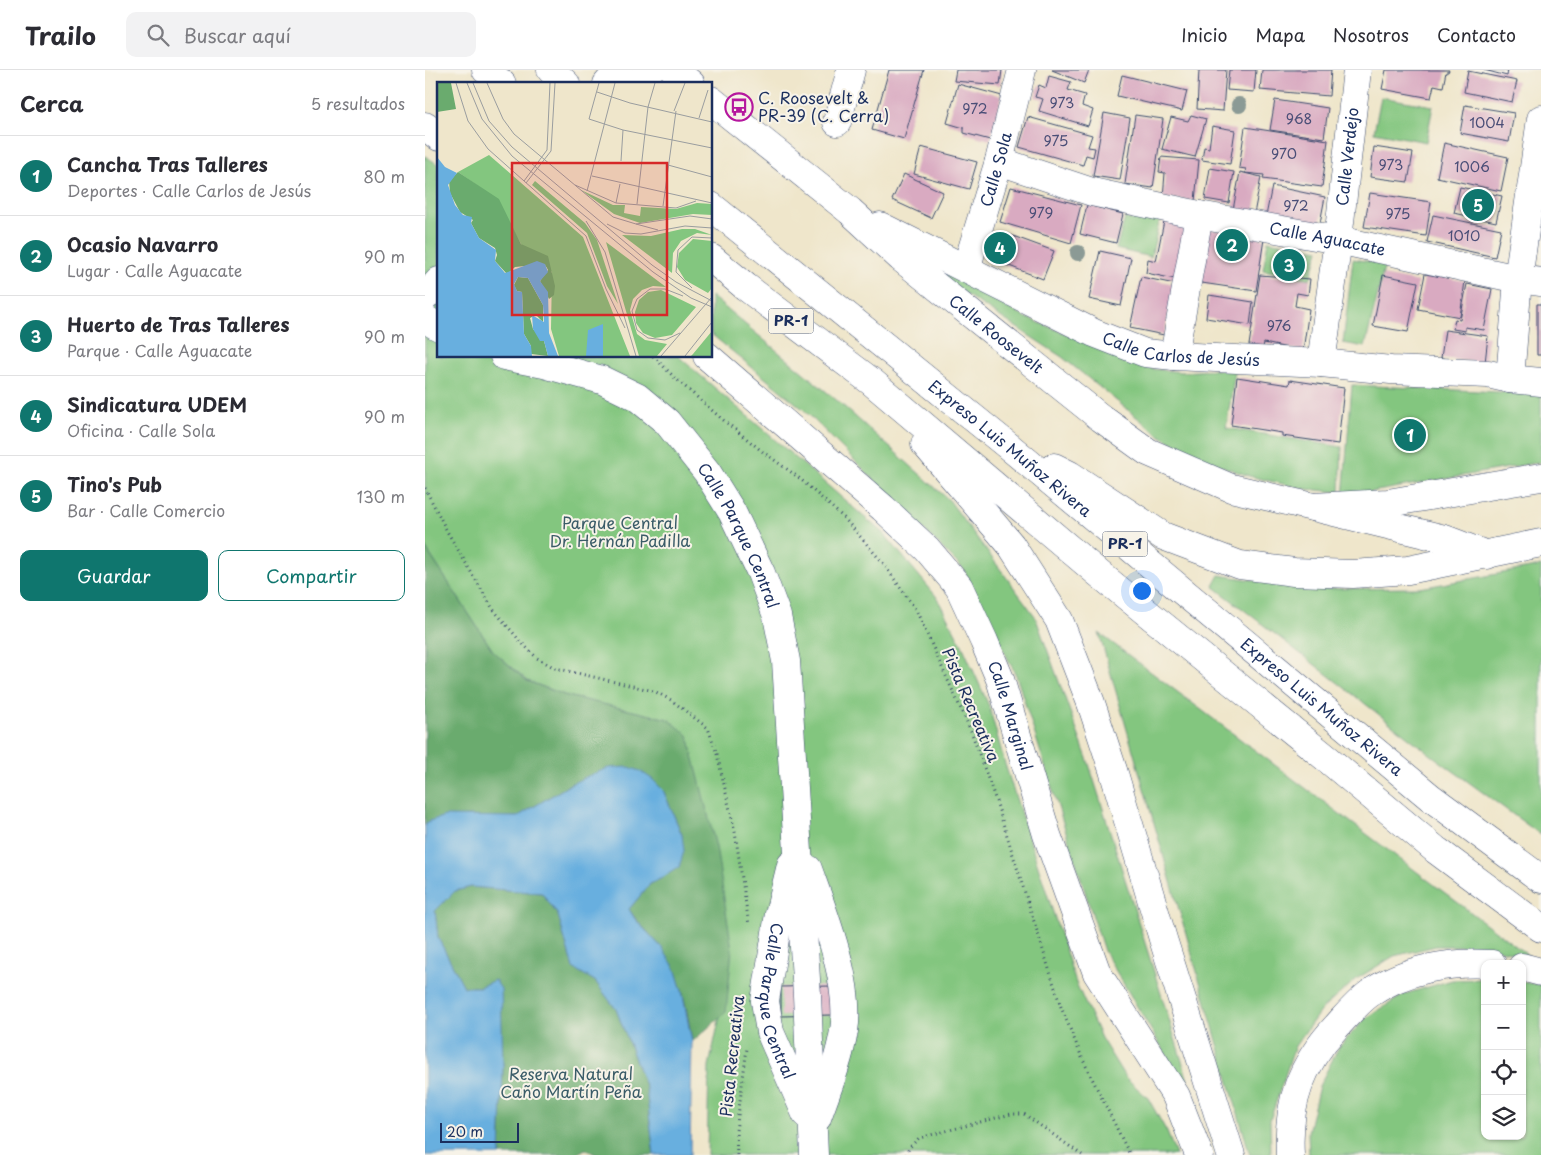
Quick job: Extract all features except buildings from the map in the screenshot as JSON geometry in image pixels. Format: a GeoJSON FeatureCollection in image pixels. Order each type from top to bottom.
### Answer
{"type":"FeatureCollection","features":[{"type":"Feature","properties":{"kind":"main road"},"geometry":{"type":"LineString","coordinates":[[486,70],[500,82]]}},
{"type":"Feature","properties":{"kind":"main road"},"geometry":{"type":"LineString","coordinates":[[551,70],[564,82]]}},
{"type":"Feature","properties":{"kind":"main road"},"geometry":{"type":"LineString","coordinates":[[609,82],[619,70]]}},
{"type":"Feature","properties":{"kind":"main road"},"geometry":{"type":"LineString","coordinates":[[639,82],[650,70]]}},
{"type":"Feature","properties":{"kind":"main road"},"geometry":{"type":"LineString","coordinates":[[674,70],[689,82]]}},
{"type":"Feature","properties":{"kind":"main road"},"geometry":{"type":"LineString","coordinates":[[837,122],[851,70]]}},
{"type":"Feature","properties":{"kind":"main road","name":"Calle Sola"},"geometry":{"type":"LineString","coordinates":[[967,269],[999,161],[1022,70]]}},
{"type":"Feature","properties":{"kind":"main road","name":"Calle Verdejo"},"geometry":{"type":"LineString","coordinates":[[1321,364],[1338,240],[1357,70]]}},
{"type":"Feature","properties":{"kind":"main road","name":"Calle Roosevelt"},"geometry":{"type":"LineString","coordinates":[[713,102],[850,211],[901,258],[1101,418],[1148,452],[1231,488],[1445,539],[1487,555]]}},
{"type":"Feature","properties":{"kind":"main road"},"geometry":{"type":"LineString","coordinates":[[1509,379],[1530,280],[1541,118]]}},
{"type":"Feature","properties":{"kind":"main road"},"geometry":{"type":"LineString","coordinates":[[425,126],[437,135]]}},
{"type":"Feature","properties":{"kind":"main road","name":"Calle Aguacate"},"geometry":{"type":"LineString","coordinates":[[999,161],[1092,192],[1530,280]]}},
{"type":"Feature","properties":{"kind":"main road","name":"Expreso Luis Muñoz Rivera"},"geometry":{"type":"LineString","coordinates":[[713,208],[1007,445],[1430,797],[1541,879]]}},
{"type":"Feature","properties":{"kind":"main road","name":"Calle Carlos de Jesús"},"geometry":{"type":"LineString","coordinates":[[850,211],[1094,333],[1145,352],[1174,356],[1391,370],[1488,374],[1509,379],[1541,382]]}},
{"type":"Feature","properties":{"kind":"main road"},"geometry":{"type":"LineString","coordinates":[[1174,356],[1199,215]]}},
{"type":"Feature","properties":{"kind":"main road","name":"PR-1"},"geometry":{"type":"LineString","coordinates":[[713,260],[746,287],[872,382],[1099,573],[1436,850],[1541,928]]}},
{"type":"Feature","properties":{"kind":"main road"},"geometry":{"type":"LineString","coordinates":[[425,297],[437,283]]}},
{"type":"Feature","properties":{"kind":"main road"},"geometry":{"type":"LineString","coordinates":[[425,319],[437,326]]}},
{"type":"Feature","properties":{"kind":"main road","name":"Calle Parque Central"},"geometry":{"type":"LineString","coordinates":[[514,358],[603,380],[637,397],[667,422],[707,472],[732,512],[761,573],[777,616],[786,661],[807,995],[813,1142]]}},
{"type":"Feature","properties":{"kind":"main road","name":"Calle Marginal"},"geometry":{"type":"LineString","coordinates":[[709,358],[883,508],[927,549],[959,587],[1000,679],[1047,835],[1097,973],[1176,1096],[1199,1155]]}},
{"type":"Feature","properties":{"kind":"main road"},"geometry":{"type":"LineString","coordinates":[[872,382],[1011,545],[1059,620],[1091,703],[1110,761],[1163,939],[1231,1155]]}},
{"type":"Feature","properties":{"kind":"main road"},"geometry":{"type":"LineString","coordinates":[[1007,445],[1070,475],[1163,536],[1240,566],[1294,572],[1353,574],[1407,570],[1541,543]]}},
{"type":"Feature","properties":{"kind":"main road"},"geometry":{"type":"LineString","coordinates":[[1313,508],[1388,503],[1541,477]]}},
{"type":"Feature","properties":{"kind":"main road","name":"Calle Parque Central"},"geometry":{"type":"LineString","coordinates":[[797,839],[779,914],[765,1001],[770,1032],[813,1142]]}},
{"type":"Feature","properties":{"kind":"main road","name":"Calle Parque Central"},"geometry":{"type":"LineString","coordinates":[[797,839],[822,908],[839,963],[844,1001],[844,1029],[836,1066],[813,1142]]}},
{"type":"Feature","properties":{"kind":"main road"},"geometry":{"type":"LineString","coordinates":[[1289,1155],[1294,1097],[1307,1065],[1325,1038],[1345,1017],[1369,994],[1417,971],[1443,965],[1481,963]]}},
{"type":"Feature","properties":{"kind":"main road"},"geometry":{"type":"LineString","coordinates":[[1526,968],[1541,972]]}},
{"type":"Feature","properties":{"kind":"path","name":"Pista Recreativa"},"geometry":{"type":"LineString","coordinates":[[655,358],[722,419],[798,477],[844,518],[883,563],[916,610],[981,757],[997,801],[1061,1007],[1083,1060],[1130,1155]]}},
{"type":"Feature","properties":{"kind":"path"},"geometry":{"type":"LineString","coordinates":[[425,488],[448,533],[493,609],[537,658],[555,668],[654,691],[671,700],[708,728],[717,754],[735,832],[749,934]]}},
{"type":"Feature","properties":{"kind":"path","name":"Pista Recreativa"},"geometry":{"type":"LineString","coordinates":[[737,1155],[736,1132],[747,1046]]}},
{"type":"Feature","properties":{"kind":"path"},"geometry":{"type":"LineString","coordinates":[[906,1155],[909,1148],[919,1138],[1011,1114],[1023,1114],[1082,1155]]}},
{"type":"Feature","properties":{"kind":"green space"},"geometry":{"type":"Polygon","coordinates":[[[1381,97],[1433,106],[1426,142],[1374,132],[1381,97]]]}},
{"type":"Feature","properties":{"kind":"green space","name":"Parque Central Dr. Hernán Padilla"},"geometry":{"type":"Polygon","coordinates":[[[425,156],[437,164],[437,358],[680,358],[885,535],[936,596],[962,645],[989,706],[1005,764],[1076,983],[1101,1038],[1125,1077],[1148,1098],[1167,1132],[1176,1155],[707,1155],[709,1066],[726,989],[668,719],[567,696],[528,681],[493,651],[425,547],[425,156]]]}},
{"type":"Feature","properties":{"kind":"green space"},"geometry":{"type":"Polygon","coordinates":[[[1135,214],[1160,219],[1151,257],[1116,249],[1125,218],[1133,220],[1135,214]]]}},
{"type":"Feature","properties":{"kind":"green space"},"geometry":{"type":"Polygon","coordinates":[[[1268,241],[1319,250],[1310,279],[1263,270],[1268,241]]]}},
{"type":"Feature","properties":{"kind":"green space"},"geometry":{"type":"Polygon","coordinates":[[[919,257],[1025,317],[1153,369],[1182,372],[1239,368],[1235,372],[1226,428],[1342,447],[1340,492],[1304,489],[1249,476],[1199,458],[1159,435],[1062,357],[953,286],[919,257]]]}},
{"type":"Feature","properties":{"kind":"green space"},"geometry":{"type":"Polygon","coordinates":[[[1353,259],[1385,264],[1365,347],[1343,343],[1353,259]]]}},
{"type":"Feature","properties":{"kind":"green space"},"geometry":{"type":"Polygon","coordinates":[[[713,298],[840,403],[949,500],[1035,616],[1088,761],[1188,1080],[1178,1075],[1104,951],[1016,675],[964,570],[803,409],[713,336],[713,298]]]}},
{"type":"Feature","properties":{"kind":"green space"},"geometry":{"type":"Polygon","coordinates":[[[1352,385],[1541,394],[1541,462],[1343,497],[1352,385]]]}},
{"type":"Feature","properties":{"kind":"green space"},"geometry":{"type":"Polygon","coordinates":[[[425,547],[493,651],[527,681],[567,696],[668,719],[688,735],[716,847],[732,949],[726,1012],[692,1042],[686,1005],[674,969],[661,948],[629,909],[650,884],[662,878],[682,835],[663,790],[571,784],[517,817],[485,818],[468,816],[429,821],[425,826],[425,547]]]}},
{"type":"Feature","properties":{"kind":"green space"},"geometry":{"type":"Polygon","coordinates":[[[1541,566],[1541,835],[1430,754],[1213,586],[1219,575],[1314,589],[1420,588],[1541,566]]]}},
{"type":"Feature","properties":{"kind":"green space"},"geometry":{"type":"Polygon","coordinates":[[[1099,633],[1529,956],[1482,946],[1436,946],[1394,956],[1358,978],[1321,1010],[1295,1046],[1270,1120],[1271,1155],[1250,1155],[1099,633]]]}},
{"type":"Feature","properties":{"kind":"green space","name":"Reserva Natural Caño Martín Peña"},"geometry":{"type":"Polygon","coordinates":[[[471,887],[542,893],[558,915],[573,968],[595,981],[616,1009],[646,1088],[654,1155],[597,1155],[585,1149],[576,1155],[500,1155],[503,1066],[495,981],[479,987],[464,987],[438,938],[435,911],[455,891],[471,887]]]}},
{"type":"Feature","properties":{"kind":"green space"},"geometry":{"type":"Polygon","coordinates":[[[1481,979],[1481,1140],[1526,1140],[1526,983],[1541,985],[1541,1155],[1309,1155],[1308,1132],[1319,1086],[1339,1047],[1366,1018],[1405,994],[1452,980],[1481,979]]]}},
{"type":"Feature","properties":{"kind":"water"},"geometry":{"type":"Polygon","coordinates":[[[629,767],[640,771],[652,779],[663,790],[682,835],[684,851],[679,867],[650,884],[629,909],[635,919],[662,948],[675,968],[682,991],[692,1042],[690,1155],[654,1155],[646,1088],[616,1009],[595,981],[573,968],[558,915],[542,893],[471,887],[455,891],[435,911],[438,938],[464,987],[479,987],[495,980],[501,989],[503,1066],[500,1155],[425,1155],[425,826],[429,821],[445,816],[517,817],[571,784],[590,775],[609,768],[629,767]]]}},
{"type":"Feature","properties":{"kind":"place","name":"C. Roosevelt & PR-39 (C. Cerra)"},"geometry":{"type":"Point","coordinates":[739,107]}},
{"type":"Feature","properties":{"kind":"place","name":"Tino's Pub"},"geometry":{"type":"Point","coordinates":[1478,205]}},
{"type":"Feature","properties":{"kind":"place","name":"Ocasio Navarro"},"geometry":{"type":"Point","coordinates":[1232,245]}},
{"type":"Feature","properties":{"kind":"place","name":"Sindicatura UDEM"},"geometry":{"type":"Point","coordinates":[1000,248]}},
{"type":"Feature","properties":{"kind":"place","name":"Huerto de Tras Talleres"},"geometry":{"type":"Point","coordinates":[1289,265]}},
{"type":"Feature","properties":{"kind":"place","name":"Cancha Tras Talleres"},"geometry":{"type":"Point","coordinates":[1410,435]}}]}
